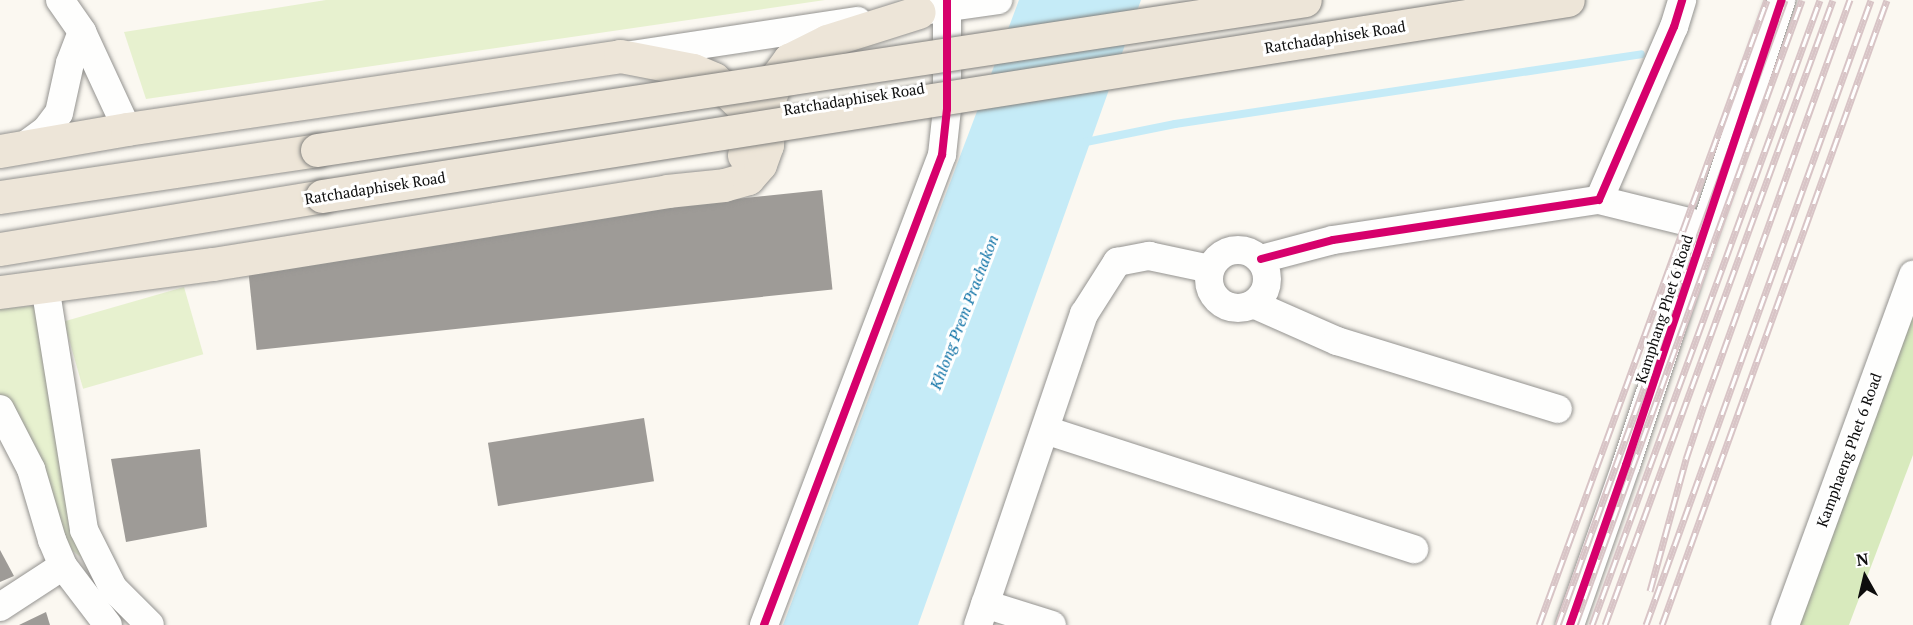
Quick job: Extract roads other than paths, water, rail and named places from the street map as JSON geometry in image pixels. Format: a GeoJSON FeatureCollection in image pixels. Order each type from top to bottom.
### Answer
{"type":"FeatureCollection","features":[{"type":"Feature","properties":{"kind":"main road","name":"Ratchadaphisek Road"},"geometry":{"type":"LineString","coordinates":[[0,197],[1305,0]]}},
{"type":"Feature","properties":{"kind":"main road","name":"Ratchadaphisek Road"},"geometry":{"type":"LineString","coordinates":[[0,249],[322,196],[1568,0]]}},
{"type":"Feature","properties":{"kind":"main road"},"geometry":{"type":"LineString","coordinates":[[0,292],[213,264],[667,191],[724,185],[748,178],[760,164],[767,145],[769,99],[778,75],[789,60],[827,41],[938,7]]}},
{"type":"Feature","properties":{"kind":"main road"},"geometry":{"type":"LineString","coordinates":[[12,148],[620,56],[693,70],[714,80],[736,99],[748,119],[748,147],[740,165],[726,175],[667,191]]}},
{"type":"Feature","properties":{"kind":"street"},"geometry":{"type":"LineString","coordinates":[[60,0],[82,32],[127,129]]}},
{"type":"Feature","properties":{"kind":"street"},"geometry":{"type":"LineString","coordinates":[[620,56],[938,7],[998,0]]}},
{"type":"Feature","properties":{"kind":"street"},"geometry":{"type":"LineString","coordinates":[[1599,200],[1674,27],[1682,0]]}},
{"type":"Feature","properties":{"kind":"street","name":"Kamphang Phet 6 Road"},"geometry":{"type":"LineString","coordinates":[[1570,625],[1782,0]]}},
{"type":"Feature","properties":{"kind":"street"},"geometry":{"type":"LineString","coordinates":[[764,625],[942,155],[947,109],[938,7]]}},
{"type":"Feature","properties":{"kind":"street"},"geometry":{"type":"LineString","coordinates":[[12,148],[46,130],[59,113],[70,63],[82,32]]}},
{"type":"Feature","properties":{"kind":"street"},"geometry":{"type":"LineString","coordinates":[[1260,260],[1333,240],[1599,200],[1705,226]]}},
{"type":"Feature","properties":{"kind":"street"},"geometry":{"type":"LineString","coordinates":[[1253,304],[1266,289],[1268,278],[1260,260],[1243,250],[1223,253],[1210,269],[1210,289],[1224,305],[1233,308],[1253,304],[1337,341],[1558,409]]}},
{"type":"Feature","properties":{"kind":"street"},"geometry":{"type":"LineString","coordinates":[[1052,625],[982,615],[1084,314],[1117,262],[1149,256],[1210,269]]}},
{"type":"Feature","properties":{"kind":"street","name":"Kamphaeng Phet 6 Road"},"geometry":{"type":"LineString","coordinates":[[1785,625],[1913,275]]}},
{"type":"Feature","properties":{"kind":"street"},"geometry":{"type":"LineString","coordinates":[[45,286],[84,530],[113,588],[150,625]]}},
{"type":"Feature","properties":{"kind":"street"},"geometry":{"type":"LineString","coordinates":[[0,409],[31,469],[52,540],[63,566],[108,625]]}},
{"type":"Feature","properties":{"kind":"street"},"geometry":{"type":"LineString","coordinates":[[1045,430],[1414,549]]}},
{"type":"Feature","properties":{"kind":"street"},"geometry":{"type":"LineString","coordinates":[[0,607],[63,566]]}},
{"type":"Feature","properties":{"kind":"water","name":"Khlong Prem Prachakon"},"geometry":{"type":"Polygon","coordinates":[[[1019,0],[1141,0],[918,625],[783,625],[1019,0]]]}},
{"type":"Feature","properties":{"kind":"waterway"},"geometry":{"type":"LineString","coordinates":[[1081,143],[1175,124],[1641,54]]}},
{"type":"Feature","properties":{"kind":"railway"},"geometry":{"type":"LineString","coordinates":[[1539,625],[1767,0]]}},
{"type":"Feature","properties":{"kind":"railway"},"geometry":{"type":"LineString","coordinates":[[1558,625],[1785,0]]}},
{"type":"Feature","properties":{"kind":"railway"},"geometry":{"type":"LineString","coordinates":[[1575,625],[1802,0]]}},
{"type":"Feature","properties":{"kind":"railway"},"geometry":{"type":"LineString","coordinates":[[1592,625],[1820,0]]}},
{"type":"Feature","properties":{"kind":"railway"},"geometry":{"type":"LineString","coordinates":[[1605,625],[1833,0]]}},
{"type":"Feature","properties":{"kind":"railway"},"geometry":{"type":"LineString","coordinates":[[1650,591],[1686,459],[1704,405],[1850,0]]}},
{"type":"Feature","properties":{"kind":"railway"},"geometry":{"type":"LineString","coordinates":[[1646,625],[1871,0]]}},
{"type":"Feature","properties":{"kind":"railway"},"geometry":{"type":"LineString","coordinates":[[1662,625],[1887,0]]}}]}
